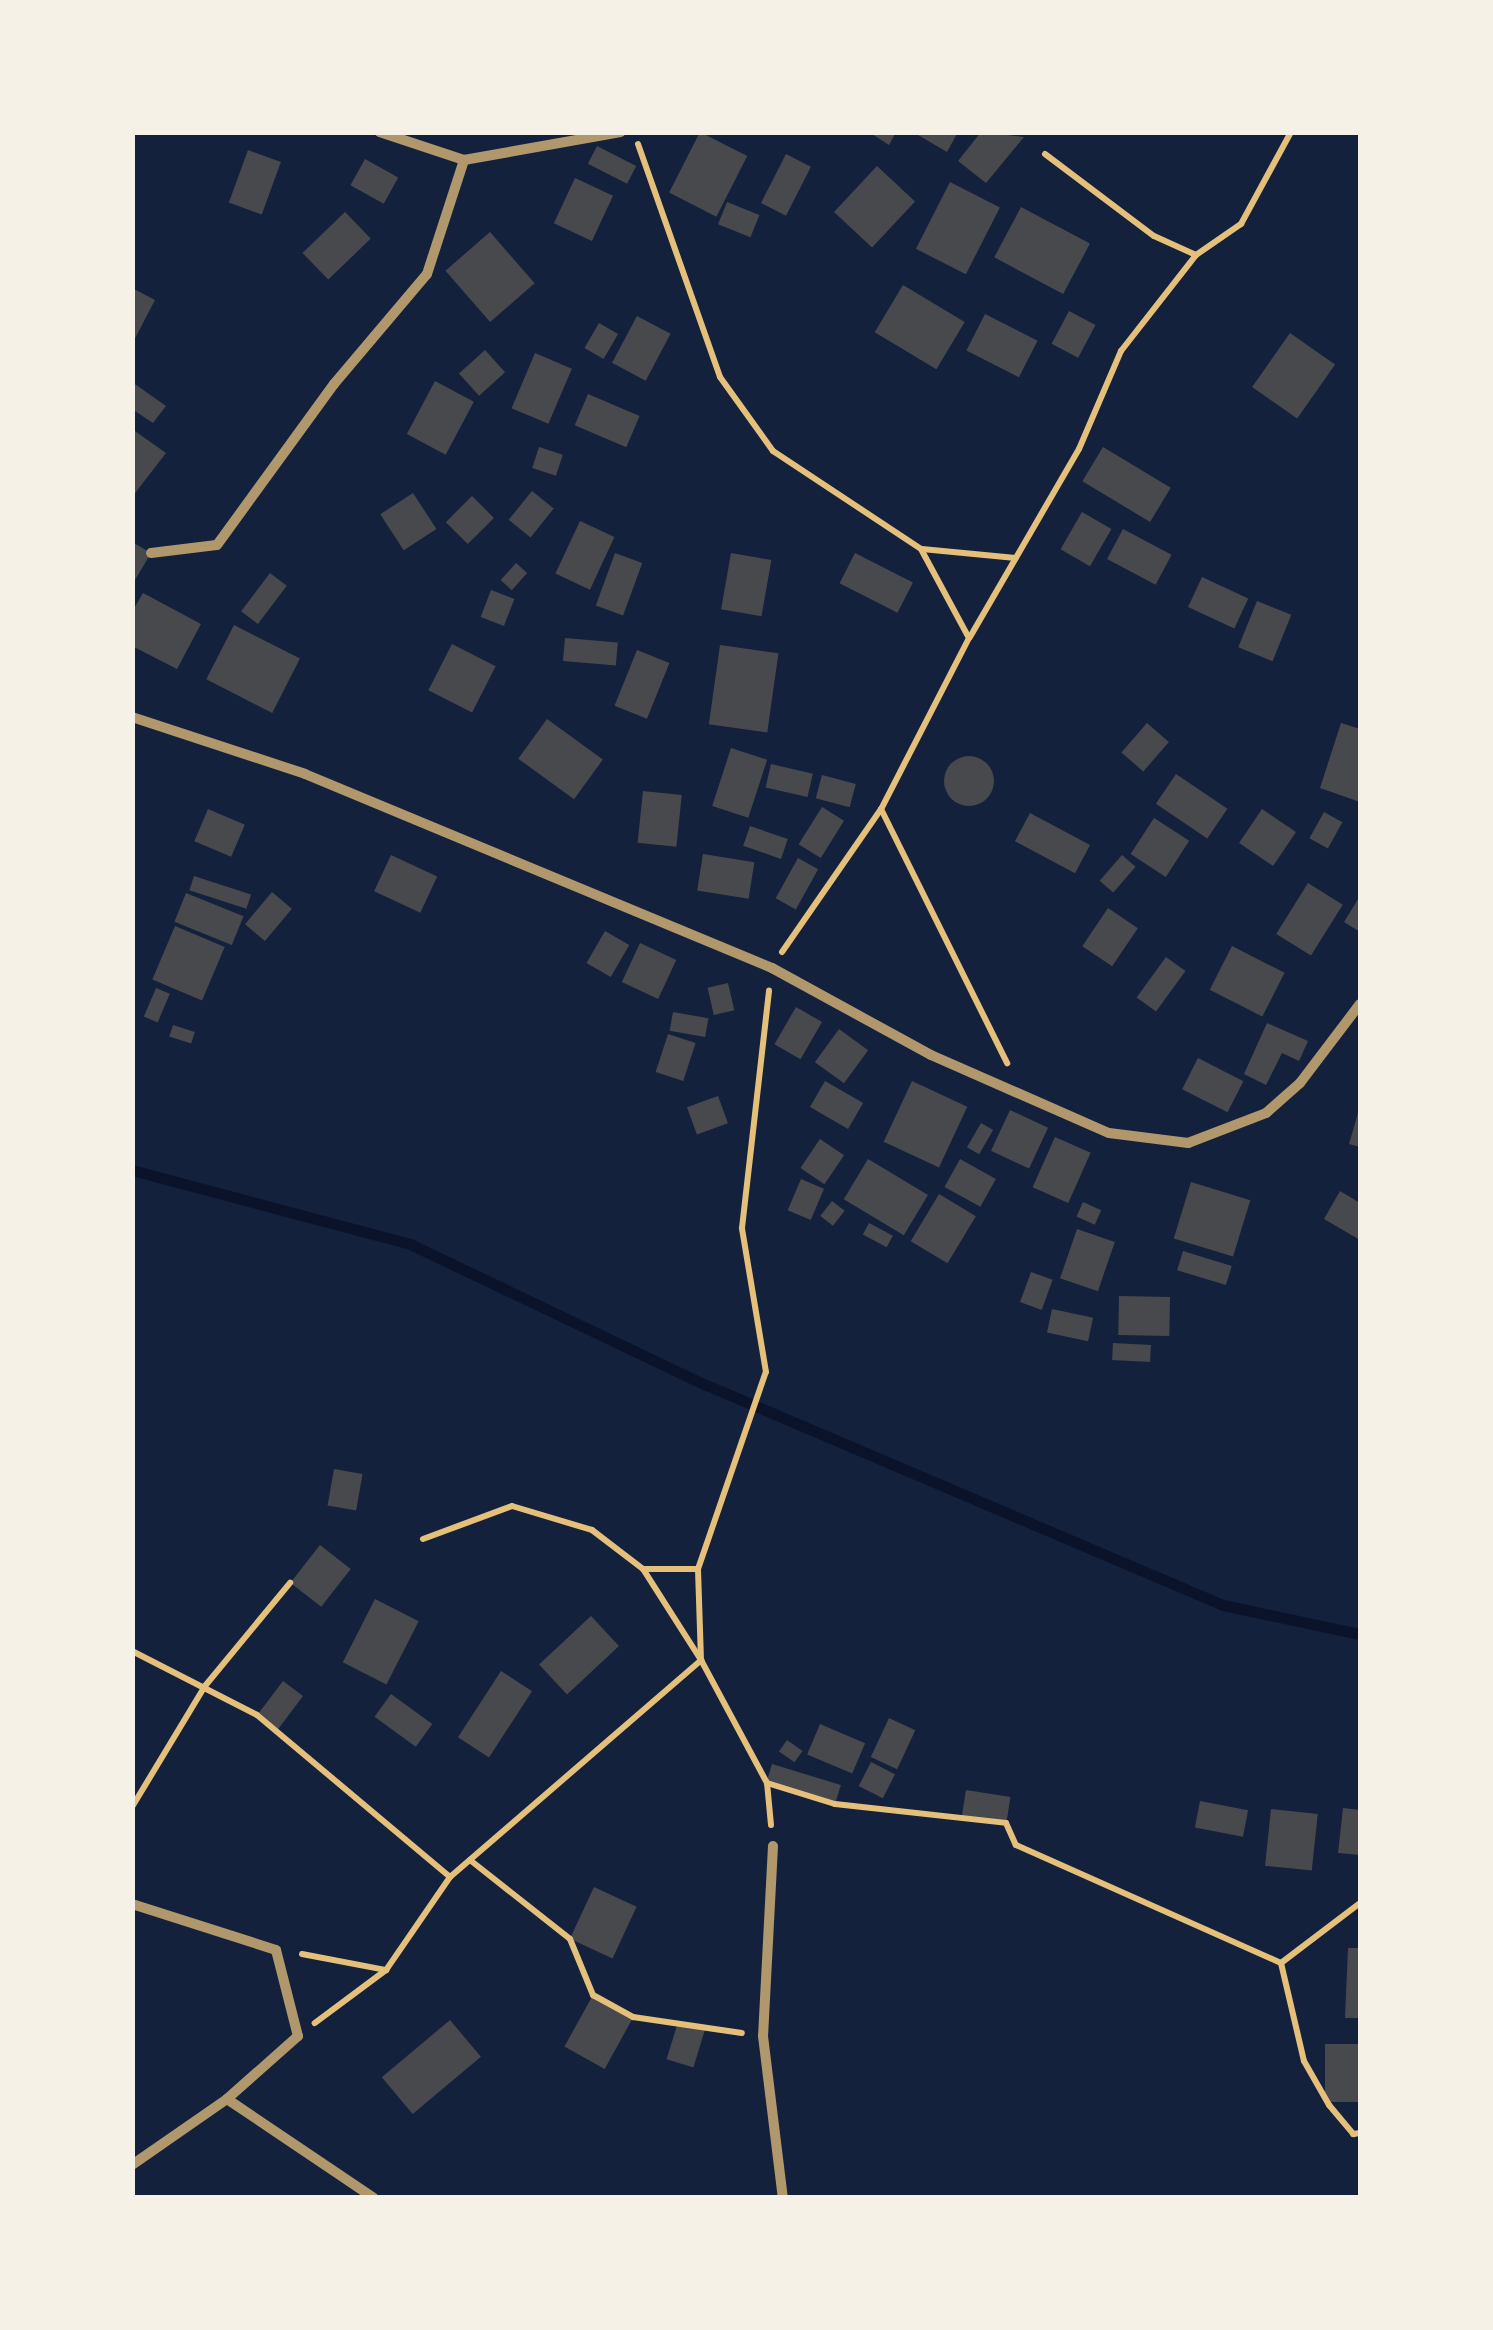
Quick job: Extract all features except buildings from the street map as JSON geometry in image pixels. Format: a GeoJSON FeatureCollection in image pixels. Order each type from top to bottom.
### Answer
{"type":"FeatureCollection","features":[{"type":"Feature","properties":{"kind":"street"},"geometry":{"type":"LineString","coordinates":[[380,132],[464,160],[621,132]]}},
{"type":"Feature","properties":{"kind":"street"},"geometry":{"type":"LineString","coordinates":[[151,553],[217,545],[334,384],[427,274],[464,160]]}},
{"type":"Feature","properties":{"kind":"street"},"geometry":{"type":"LineString","coordinates":[[132,716],[306,774],[772,968],[1026,1101],[1109,1133],[1188,1143],[1224,1134],[1266,1113],[1300,1082],[1360,1004]]}},
{"type":"Feature","properties":{"kind":"street"},"geometry":{"type":"LineString","coordinates":[[773,1846],[763,2036],[783,2198]]}},
{"type":"Feature","properties":{"kind":"street"},"geometry":{"type":"LineString","coordinates":[[132,1904],[276,1950],[298,2036],[227,2099],[132,2166]]}},
{"type":"Feature","properties":{"kind":"street"},"geometry":{"type":"LineString","coordinates":[[227,2099],[374,2198]]}},
{"type":"Feature","properties":{"kind":"path"},"geometry":{"type":"LineString","coordinates":[[634,132],[720,377],[773,452],[921,549],[1016,558]]}},
{"type":"Feature","properties":{"kind":"path"},"geometry":{"type":"LineString","coordinates":[[701,1660],[698,1569],[766,1372],[742,1228],[772,968],[881,809],[970,638],[1080,450],[1121,352],[1196,255],[1241,224],[1290,132]]}},
{"type":"Feature","properties":{"kind":"path"},"geometry":{"type":"LineString","coordinates":[[1044,154],[1154,236],[1196,255]]}},
{"type":"Feature","properties":{"kind":"path"},"geometry":{"type":"LineString","coordinates":[[921,549],[970,638]]}},
{"type":"Feature","properties":{"kind":"path"},"geometry":{"type":"LineString","coordinates":[[881,809],[1026,1101]]}},
{"type":"Feature","properties":{"kind":"path"},"geometry":{"type":"LineString","coordinates":[[424,1539],[512,1506],[592,1530],[643,1570],[701,1660],[766,1783],[773,1846]]}},
{"type":"Feature","properties":{"kind":"path"},"geometry":{"type":"LineString","coordinates":[[643,1570],[698,1569]]}},
{"type":"Feature","properties":{"kind":"path"},"geometry":{"type":"LineString","coordinates":[[132,1807],[205,1686],[290,1584]]}},
{"type":"Feature","properties":{"kind":"path"},"geometry":{"type":"LineString","coordinates":[[132,1651],[258,1715],[450,1877]]}},
{"type":"Feature","properties":{"kind":"path"},"geometry":{"type":"LineString","coordinates":[[298,2036],[386,1970],[450,1877],[701,1660]]}},
{"type":"Feature","properties":{"kind":"path"},"geometry":{"type":"LineString","coordinates":[[766,1783],[835,1804],[1006,1823],[1016,1845],[1282,1963]]}},
{"type":"Feature","properties":{"kind":"path"},"geometry":{"type":"LineString","coordinates":[[470,1860],[570,1939],[593,1995],[634,2017],[763,2036]]}},
{"type":"Feature","properties":{"kind":"path"},"geometry":{"type":"LineString","coordinates":[[1282,1963],[1360,1903]]}},
{"type":"Feature","properties":{"kind":"path"},"geometry":{"type":"LineString","coordinates":[[276,1950],[386,1970]]}},
{"type":"Feature","properties":{"kind":"path"},"geometry":{"type":"LineString","coordinates":[[1282,1963],[1304,2061],[1329,2105],[1353,2134],[1360,2132]]}},
{"type":"Feature","properties":{"kind":"waterway"},"geometry":{"type":"LineString","coordinates":[[132,1170],[410,1244],[704,1384],[1223,1605],[1360,1634]]}}]}
